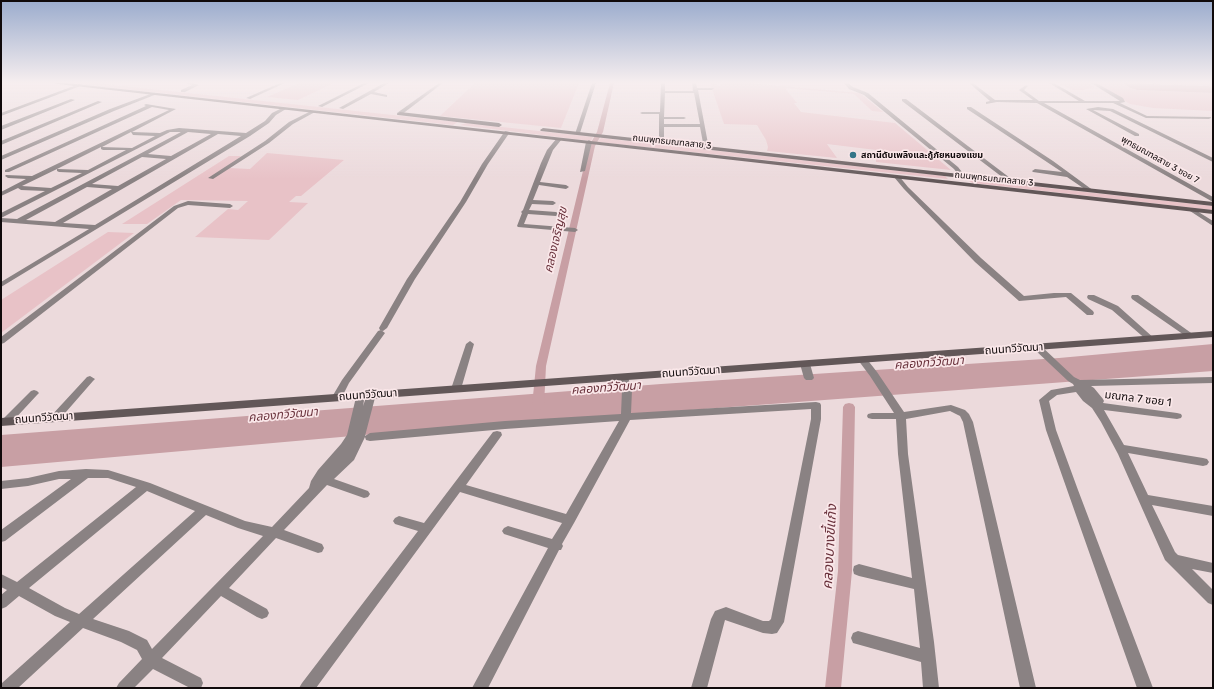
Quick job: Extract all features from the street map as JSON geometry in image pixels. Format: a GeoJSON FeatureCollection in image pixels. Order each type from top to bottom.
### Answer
{"type":"FeatureCollection","features":[{"type":"Feature","properties":{"kind":"main road","name":"ถนนพุทธมณฑลสาย 3"},"geometry":{"type":"LineString","coordinates":[[342,115],[460,128],[507,129]]}},
{"type":"Feature","properties":{"kind":"main road","name":"ถนนพุทธมณฑลสาย 3"},"geometry":{"type":"LineString","coordinates":[[409,115],[468,122],[559,139],[1213,212]]}},
{"type":"Feature","properties":{"kind":"main road"},"geometry":{"type":"LineString","coordinates":[[460,128],[457,126],[458,124],[468,122]]}},
{"type":"Feature","properties":{"kind":"main road","name":"ถนนพุทธมณฑลสาย 3"},"geometry":{"type":"LineString","coordinates":[[538,129],[1213,204]]}},
{"type":"Feature","properties":{"kind":"main road"},"geometry":{"type":"LineString","coordinates":[[962,176],[965,185]]}},
{"type":"Feature","properties":{"kind":"main road","name":"ถนนทวีวัฒนา"},"geometry":{"type":"LineString","coordinates":[[4,421],[1213,334]]}},
{"type":"Feature","properties":{"kind":"street"},"geometry":{"type":"LineString","coordinates":[[1,128],[34,115]]}},
{"type":"Feature","properties":{"kind":"street"},"geometry":{"type":"LineString","coordinates":[[1,143],[68,115]]}},
{"type":"Feature","properties":{"kind":"street"},"geometry":{"type":"LineString","coordinates":[[1,158],[101,115]]}},
{"type":"Feature","properties":{"kind":"street"},"geometry":{"type":"LineString","coordinates":[[1,178],[5,173],[132,115]]}},
{"type":"Feature","properties":{"kind":"street"},"geometry":{"type":"LineString","coordinates":[[1,194],[161,115]]}},
{"type":"Feature","properties":{"kind":"street"},"geometry":{"type":"LineString","coordinates":[[1,285],[248,134],[267,122],[273,115]]}},
{"type":"Feature","properties":{"kind":"street"},"geometry":{"type":"LineString","coordinates":[[210,178],[267,142],[291,123],[307,115]]}},
{"type":"Feature","properties":{"kind":"street"},"geometry":{"type":"LineString","coordinates":[[576,133],[582,115]]}},
{"type":"Feature","properties":{"kind":"street"},"geometry":{"type":"LineString","coordinates":[[661,143],[662,115]]}},
{"type":"Feature","properties":{"kind":"street"},"geometry":{"type":"LineString","coordinates":[[671,115],[684,118]]}},
{"type":"Feature","properties":{"kind":"street"},"geometry":{"type":"LineString","coordinates":[[701,115],[707,148]]}},
{"type":"Feature","properties":{"kind":"street"},"geometry":{"type":"LineString","coordinates":[[892,115],[956,168],[962,176]]}},
{"type":"Feature","properties":{"kind":"street"},"geometry":{"type":"LineString","coordinates":[[924,115],[1012,182]]}},
{"type":"Feature","properties":{"kind":"street"},"geometry":{"type":"LineString","coordinates":[[980,115],[1070,175],[1091,191]]}},
{"type":"Feature","properties":{"kind":"street","name":"พุทธมณฑลสาย 3 ซอย 7"},"geometry":{"type":"LineString","coordinates":[[1061,115],[1213,200]]}},
{"type":"Feature","properties":{"kind":"street"},"geometry":{"type":"LineString","coordinates":[[1100,115],[1138,135]]}},
{"type":"Feature","properties":{"kind":"street"},"geometry":{"type":"LineString","coordinates":[[1121,115],[1213,160]]}},
{"type":"Feature","properties":{"kind":"street"},"geometry":{"type":"LineString","coordinates":[[1142,115],[1146,117],[1209,118]]}},
{"type":"Feature","properties":{"kind":"street"},"geometry":{"type":"LineString","coordinates":[[662,125],[703,126]]}},
{"type":"Feature","properties":{"kind":"street"},"geometry":{"type":"LineString","coordinates":[[337,397],[345,382],[382,330],[411,279],[463,202],[507,129]]}},
{"type":"Feature","properties":{"kind":"street"},"geometry":{"type":"LineString","coordinates":[[1,216],[131,149],[172,130],[248,134]]}},
{"type":"Feature","properties":{"kind":"street"},"geometry":{"type":"LineString","coordinates":[[19,221],[187,130]]}},
{"type":"Feature","properties":{"kind":"street"},"geometry":{"type":"LineString","coordinates":[[56,224],[218,132]]}},
{"type":"Feature","properties":{"kind":"street"},"geometry":{"type":"LineString","coordinates":[[133,133],[160,135]]}},
{"type":"Feature","properties":{"kind":"street"},"geometry":{"type":"LineString","coordinates":[[559,139],[547,157],[524,212],[520,227],[571,230]]}},
{"type":"Feature","properties":{"kind":"street"},"geometry":{"type":"LineString","coordinates":[[582,171],[593,143]]}},
{"type":"Feature","properties":{"kind":"street"},"geometry":{"type":"LineString","coordinates":[[103,148],[131,149]]}},
{"type":"Feature","properties":{"kind":"street"},"geometry":{"type":"LineString","coordinates":[[123,154],[173,158]]}},
{"type":"Feature","properties":{"kind":"street"},"geometry":{"type":"LineString","coordinates":[[59,170],[88,171]]}},
{"type":"Feature","properties":{"kind":"street"},"geometry":{"type":"LineString","coordinates":[[1036,171],[1070,175]]}},
{"type":"Feature","properties":{"kind":"street"},"geometry":{"type":"LineString","coordinates":[[5,173],[33,178]]}},
{"type":"Feature","properties":{"kind":"street"},"geometry":{"type":"LineString","coordinates":[[897,177],[906,188],[978,260],[1022,299],[1054,295],[1068,295],[1090,313]]}},
{"type":"Feature","properties":{"kind":"street"},"geometry":{"type":"LineString","coordinates":[[537,183],[566,187]]}},
{"type":"Feature","properties":{"kind":"street"},"geometry":{"type":"LineString","coordinates":[[64,184],[118,188]]}},
{"type":"Feature","properties":{"kind":"street"},"geometry":{"type":"LineString","coordinates":[[21,188],[52,190]]}},
{"type":"Feature","properties":{"kind":"street"},"geometry":{"type":"LineString","coordinates":[[529,202],[553,203]]}},
{"type":"Feature","properties":{"kind":"street"},"geometry":{"type":"LineString","coordinates":[[1,341],[176,207],[188,203],[230,206]]}},
{"type":"Feature","properties":{"kind":"street"},"geometry":{"type":"LineString","coordinates":[[1,209],[13,210]]}},
{"type":"Feature","properties":{"kind":"street"},"geometry":{"type":"LineString","coordinates":[[1192,210],[1213,224]]}},
{"type":"Feature","properties":{"kind":"street"},"geometry":{"type":"LineString","coordinates":[[524,212],[556,214]]}},
{"type":"Feature","properties":{"kind":"street"},"geometry":{"type":"LineString","coordinates":[[1,220],[95,227]]}},
{"type":"Feature","properties":{"kind":"street"},"geometry":{"type":"LineString","coordinates":[[1091,297],[1115,308],[1151,339]]}},
{"type":"Feature","properties":{"kind":"street"},"geometry":{"type":"LineString","coordinates":[[1135,297],[1190,335]]}},
{"type":"Feature","properties":{"kind":"street"},"geometry":{"type":"LineString","coordinates":[[456,389],[470,344]]}},
{"type":"Feature","properties":{"kind":"street"},"geometry":{"type":"LineString","coordinates":[[1037,347],[1048,359],[1076,383],[1087,399],[1096,406],[1106,421],[1120,448],[1161,539],[1174,560],[1213,599]]}},
{"type":"Feature","properties":{"kind":"street"},"geometry":{"type":"LineString","coordinates":[[863,360],[874,374],[901,416],[903,454],[931,688]]}},
{"type":"Feature","properties":{"kind":"street"},"geometry":{"type":"LineString","coordinates":[[805,364],[809,378]]}},
{"type":"Feature","properties":{"kind":"street"},"geometry":{"type":"LineString","coordinates":[[480,688],[557,546],[569,520],[617,436],[626,416],[627,390],[623,377]]}},
{"type":"Feature","properties":{"kind":"street"},"geometry":{"type":"LineString","coordinates":[[55,418],[90,379]]}},
{"type":"Feature","properties":{"kind":"street"},"geometry":{"type":"LineString","coordinates":[[1145,688],[1072,490],[1051,430],[1044,400],[1054,392],[1076,383],[1213,380]]}},
{"type":"Feature","properties":{"kind":"street"},"geometry":{"type":"LineString","coordinates":[[4,421],[34,393]]}},
{"type":"Feature","properties":{"kind":"street"},"geometry":{"type":"LineString","coordinates":[[124,688],[314,491],[322,479],[350,457],[361,436],[362,411],[366,395]]}},
{"type":"Feature","properties":{"kind":"street"},"geometry":{"type":"LineString","coordinates":[[361,436],[626,416],[816,405],[816,419],[777,622],[772,628],[763,627],[726,613],[720,615],[699,688]]}},
{"type":"Feature","properties":{"kind":"street","name":"มณฑล 7 ซอย 1"},"geometry":{"type":"LineString","coordinates":[[1096,406],[1177,416]]}},
{"type":"Feature","properties":{"kind":"street"},"geometry":{"type":"LineString","coordinates":[[872,416],[901,416],[951,408],[961,412],[968,422],[1028,688]]}},
{"type":"Feature","properties":{"kind":"street"},"geometry":{"type":"LineString","coordinates":[[308,688],[426,528],[497,435]]}},
{"type":"Feature","properties":{"kind":"street"},"geometry":{"type":"LineString","coordinates":[[1120,448],[1204,462]]}},
{"type":"Feature","properties":{"kind":"street"},"geometry":{"type":"LineString","coordinates":[[1,485],[28,482],[59,475],[86,473],[108,474],[146,486],[242,525],[263,531],[274,532],[318,548]]}},
{"type":"Feature","properties":{"kind":"street"},"geometry":{"type":"LineString","coordinates":[[1,537],[86,473]]}},
{"type":"Feature","properties":{"kind":"street"},"geometry":{"type":"LineString","coordinates":[[322,479],[364,494]]}},
{"type":"Feature","properties":{"kind":"street"},"geometry":{"type":"LineString","coordinates":[[1,603],[146,486]]}},
{"type":"Feature","properties":{"kind":"street"},"geometry":{"type":"LineString","coordinates":[[457,487],[569,520]]}},
{"type":"Feature","properties":{"kind":"street"},"geometry":{"type":"LineString","coordinates":[[1144,499],[1213,511]]}},
{"type":"Feature","properties":{"kind":"street"},"geometry":{"type":"LineString","coordinates":[[7,688],[205,509]]}},
{"type":"Feature","properties":{"kind":"street"},"geometry":{"type":"LineString","coordinates":[[399,521],[426,528]]}},
{"type":"Feature","properties":{"kind":"street"},"geometry":{"type":"LineString","coordinates":[[508,531],[557,546]]}},
{"type":"Feature","properties":{"kind":"street"},"geometry":{"type":"LineString","coordinates":[[1174,560],[1213,568]]}},
{"type":"Feature","properties":{"kind":"street"},"geometry":{"type":"LineString","coordinates":[[859,570],[919,585]]}},
{"type":"Feature","properties":{"kind":"street"},"geometry":{"type":"LineString","coordinates":[[1,580],[19,588],[60,612],[101,630],[124,636],[142,645],[151,660],[196,683]]}},
{"type":"Feature","properties":{"kind":"street"},"geometry":{"type":"LineString","coordinates":[[220,589],[262,613]]}},
{"type":"Feature","properties":{"kind":"street"},"geometry":{"type":"LineString","coordinates":[[858,638],[928,657]]}},
{"type":"Feature","properties":{"kind":"shaded area"},"geometry":{"type":"Polygon","coordinates":[[[363,115],[394,115],[458,122],[453,125],[363,115]]]}},
{"type":"Feature","properties":{"kind":"shaded area"},"geometry":{"type":"Polygon","coordinates":[[[441,115],[566,115],[561,128],[440,116],[441,115]]]}},
{"type":"Feature","properties":{"kind":"shaded area"},"geometry":{"type":"Polygon","coordinates":[[[721,115],[828,115],[895,123],[951,170],[876,162],[876,150],[827,144],[837,158],[767,151],[768,147],[766,140],[757,125],[724,124],[721,115]]]}},
{"type":"Feature","properties":{"kind":"shaded area"},"geometry":{"type":"Polygon","coordinates":[[[466,123],[593,137],[591,141],[460,125],[466,123]]]}},
{"type":"Feature","properties":{"kind":"shaded area"},"geometry":{"type":"Polygon","coordinates":[[[601,138],[945,176],[948,179],[597,142],[601,138]]]}},
{"type":"Feature","properties":{"kind":"shaded area"},"geometry":{"type":"Polygon","coordinates":[[[267,153],[344,160],[301,196],[296,196],[289,202],[308,203],[269,240],[195,237],[228,209],[238,210],[248,201],[181,200],[147,224],[122,224],[229,156],[241,156],[229,168],[250,169],[267,153]]]}},
{"type":"Feature","properties":{"kind":"shaded area"},"geometry":{"type":"Polygon","coordinates":[[[975,180],[1213,206],[1213,210],[973,183],[969,181],[975,180]]]}},
{"type":"Feature","properties":{"kind":"shaded area"},"geometry":{"type":"Polygon","coordinates":[[[108,232],[134,233],[1,333],[1,300],[108,232]]]}},
{"type":"Feature","properties":{"kind":"water","name":"คลองทวีวัฒนา"},"geometry":{"type":"Polygon","coordinates":[[[1213,344],[1213,371],[409,431],[1,467],[1,435],[661,384],[1059,358],[1213,344]]]}},
{"type":"Feature","properties":{"kind":"waterway","name":"คลองเจริญสุข"},"geometry":{"type":"LineString","coordinates":[[538,406],[541,366],[565,258],[592,146],[600,132],[604,115]]}},
{"type":"Feature","properties":{"kind":"waterway","name":"คลองบางขี้แก้ง"},"geometry":{"type":"LineString","coordinates":[[833,688],[845,571],[849,407]]}},
{"type":"Feature","properties":{"kind":"place","name":"สถานีดับเพลิงและกู้ภัยหนองแขม"},"geometry":{"type":"Point","coordinates":[853,155]}}]}
